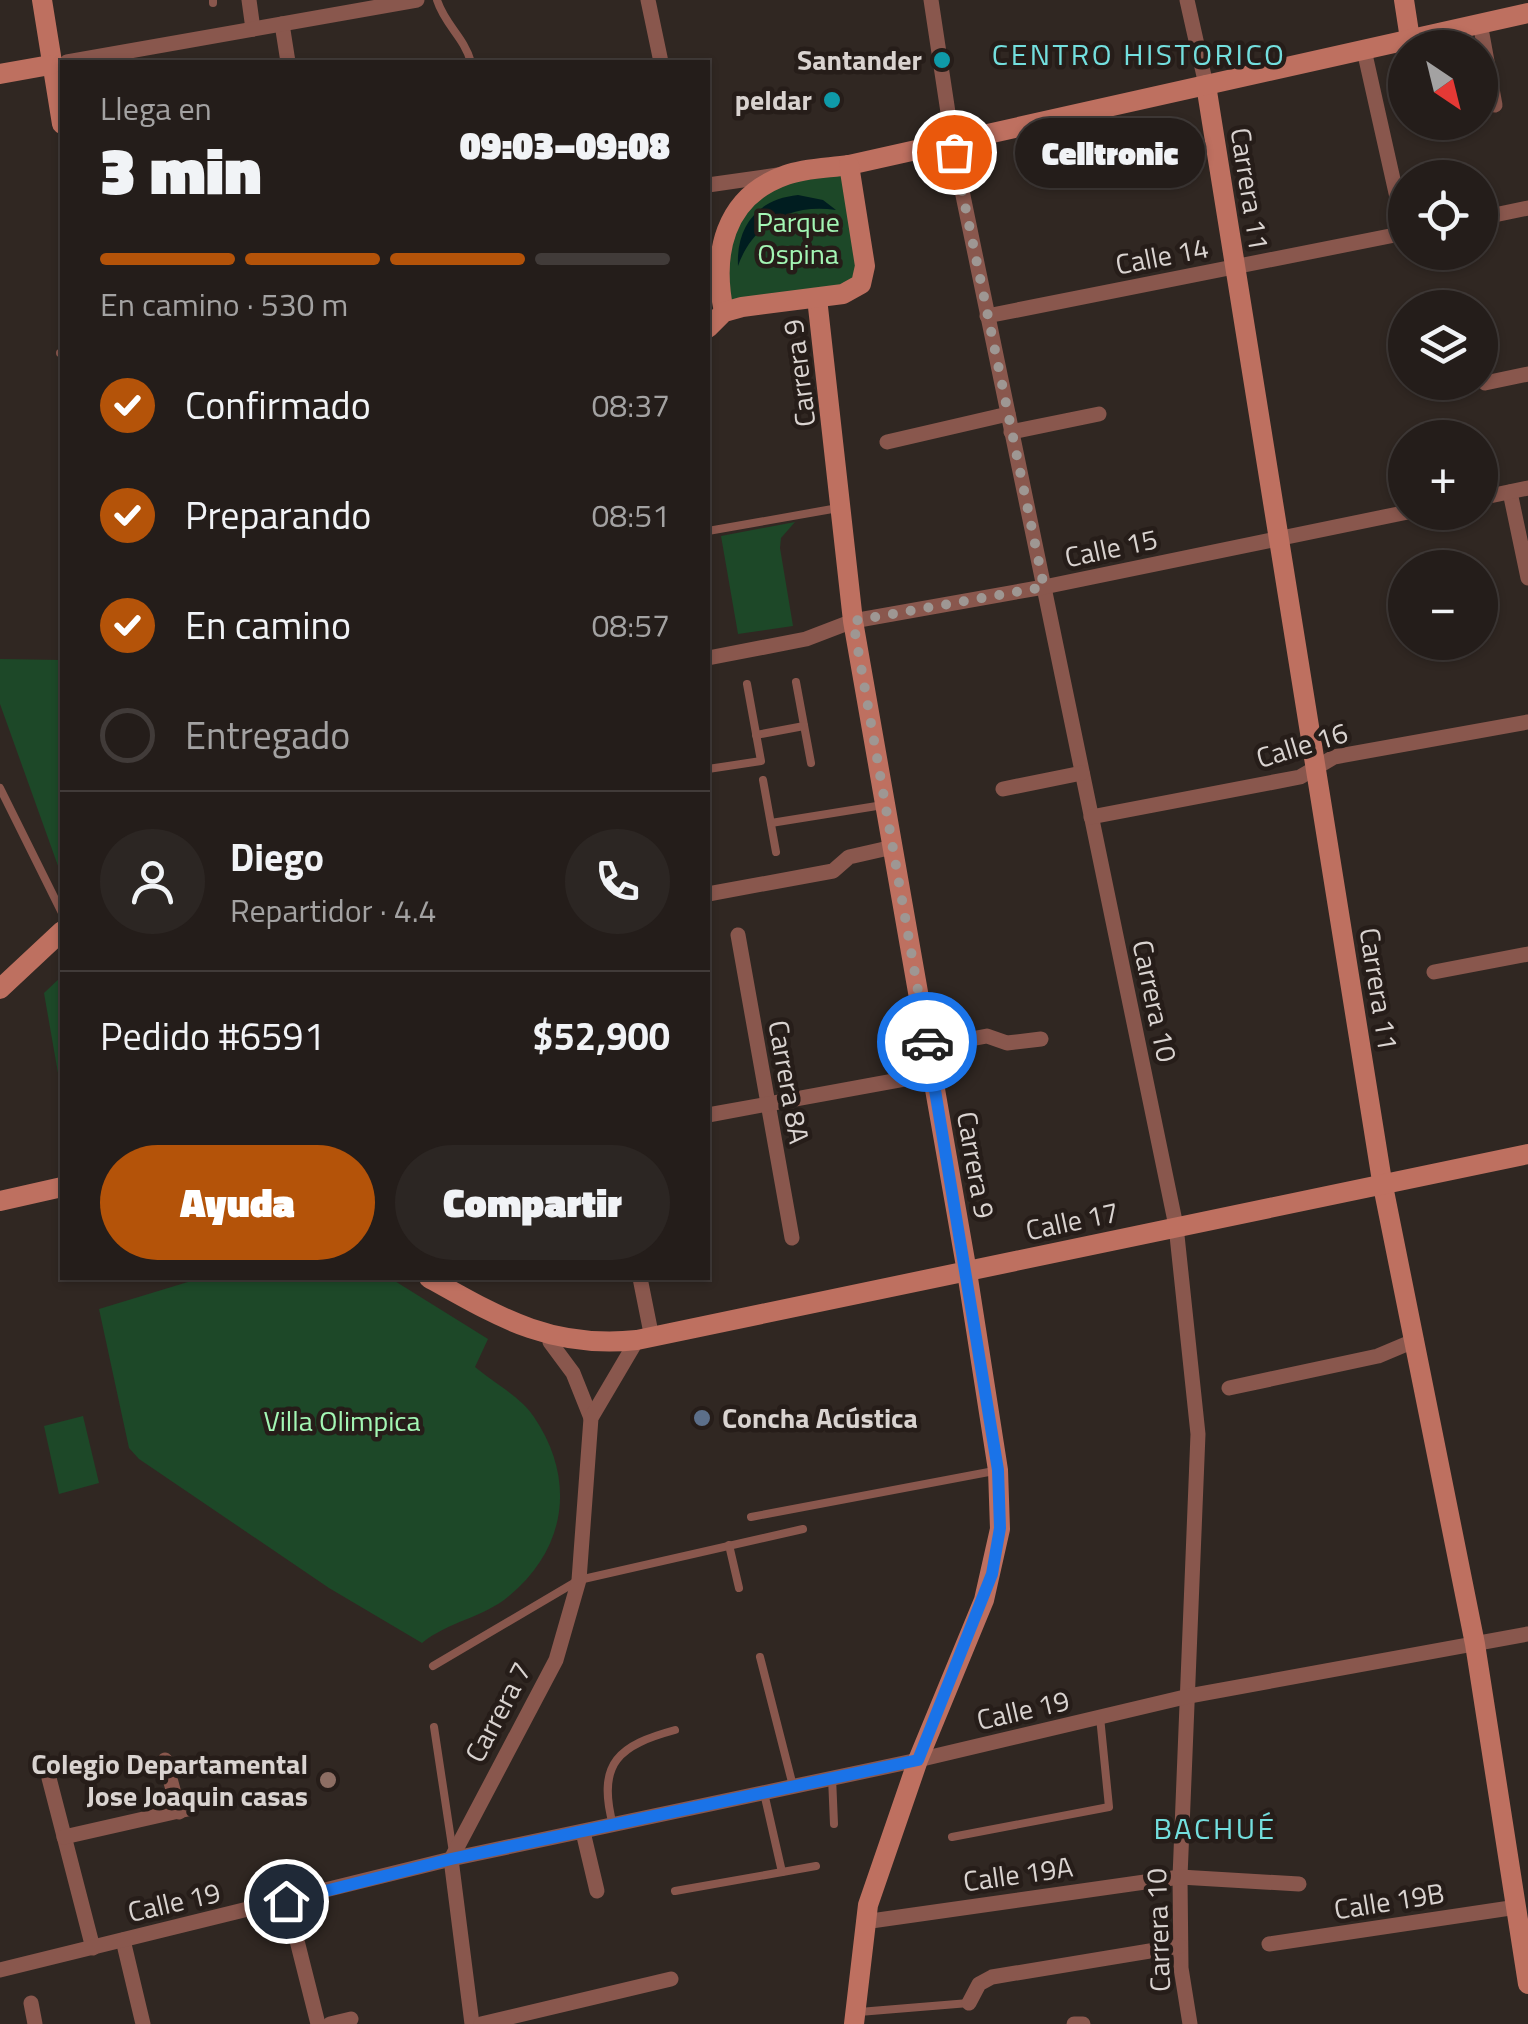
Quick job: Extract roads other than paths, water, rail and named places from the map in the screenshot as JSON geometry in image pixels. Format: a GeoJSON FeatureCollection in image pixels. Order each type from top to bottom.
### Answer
{"type":"FeatureCollection","features":[{"type":"Feature","properties":{"kind":"main road"},"geometry":{"type":"LineString","coordinates":[[0,74],[60,64],[42,0]]}},
{"type":"Feature","properties":{"kind":"main road"},"geometry":{"type":"LineString","coordinates":[[1404,0],[1409,30]]}},
{"type":"Feature","properties":{"kind":"main road"},"geometry":{"type":"LineString","coordinates":[[1452,30],[1528,12]]}},
{"type":"Feature","properties":{"kind":"main road"},"geometry":{"type":"LineString","coordinates":[[724,312],[718,254],[732,217],[760,188],[787,174],[849,165],[1388,44]]}},
{"type":"Feature","properties":{"kind":"main road","name":"Carrera 11"},"geometry":{"type":"LineString","coordinates":[[1206,85],[1382,1181],[1475,1644],[1528,1984]]}},
{"type":"Feature","properties":{"kind":"main road"},"geometry":{"type":"LineString","coordinates":[[710,326],[724,312],[843,294],[860,284],[865,266],[849,165]]}},
{"type":"Feature","properties":{"kind":"main road","name":"Carrera 9"},"geometry":{"type":"LineString","coordinates":[[818,298],[853,621],[967,1272],[998,1470],[1000,1528],[992,1574],[918,1760],[864,1922],[855,2018]]}},
{"type":"Feature","properties":{"kind":"main road"},"geometry":{"type":"LineString","coordinates":[[0,988],[60,933]]}},
{"type":"Feature","properties":{"kind":"main road","name":"Calle 17"},"geometry":{"type":"LineString","coordinates":[[433,1280],[519,1325],[559,1341],[644,1339],[1382,1181],[1528,1154]]}},
{"type":"Feature","properties":{"kind":"main road"},"geometry":{"type":"LineString","coordinates":[[0,1201],[60,1186]]}},
{"type":"Feature","properties":{"kind":"street"},"geometry":{"type":"LineString","coordinates":[[249,0],[253,29]]}},
{"type":"Feature","properties":{"kind":"street"},"geometry":{"type":"LineString","coordinates":[[82,60],[417,0]]}},
{"type":"Feature","properties":{"kind":"street"},"geometry":{"type":"LineString","coordinates":[[648,0],[661,60]]}},
{"type":"Feature","properties":{"kind":"street","name":"Carrera 10"},"geometry":{"type":"LineString","coordinates":[[931,0],[952,142],[1176,1226],[1198,1434],[1180,1876],[1180,1946],[1190,2024]]}},
{"type":"Feature","properties":{"kind":"street","name":"Carrera 11"},"geometry":{"type":"LineString","coordinates":[[1187,0],[1206,85]]}},
{"type":"Feature","properties":{"kind":"street"},"geometry":{"type":"LineString","coordinates":[[282,24],[288,60]]}},
{"type":"Feature","properties":{"kind":"street"},"geometry":{"type":"LineString","coordinates":[[1480,24],[1481,30]]}},
{"type":"Feature","properties":{"kind":"street"},"geometry":{"type":"LineString","coordinates":[[1364,50],[1389,160]]}},
{"type":"Feature","properties":{"kind":"street"},"geometry":{"type":"LineString","coordinates":[[710,186],[787,174]]}},
{"type":"Feature","properties":{"kind":"street"},"geometry":{"type":"LineString","coordinates":[[1498,214],[1528,208]]}},
{"type":"Feature","properties":{"kind":"street","name":"Calle 14"},"geometry":{"type":"LineString","coordinates":[[988,316],[1388,236]]}},
{"type":"Feature","properties":{"kind":"street"},"geometry":{"type":"LineString","coordinates":[[710,257],[718,281]]}},
{"type":"Feature","properties":{"kind":"street"},"geometry":{"type":"LineString","coordinates":[[1498,381],[1528,374]]}},
{"type":"Feature","properties":{"kind":"street"},"geometry":{"type":"LineString","coordinates":[[887,442],[1008,414]]}},
{"type":"Feature","properties":{"kind":"street"},"geometry":{"type":"LineString","coordinates":[[1012,432],[1099,414]]}},
{"type":"Feature","properties":{"kind":"street"},"geometry":{"type":"LineString","coordinates":[[1498,494],[1528,488]]}},
{"type":"Feature","properties":{"kind":"street"},"geometry":{"type":"LineString","coordinates":[[1510,492],[1528,578]]}},
{"type":"Feature","properties":{"kind":"street","name":"Calle 15"},"geometry":{"type":"LineString","coordinates":[[710,658],[806,638],[853,621],[1044,587],[1388,516]]}},
{"type":"Feature","properties":{"kind":"street","name":"Calle 16"},"geometry":{"type":"LineString","coordinates":[[1092,817],[1300,777],[1334,757],[1528,722]]}},
{"type":"Feature","properties":{"kind":"street"},"geometry":{"type":"LineString","coordinates":[[1002,789],[1082,773]]}},
{"type":"Feature","properties":{"kind":"street"},"geometry":{"type":"LineString","coordinates":[[710,894],[834,871],[849,857],[893,848]]}},
{"type":"Feature","properties":{"kind":"street","name":"Carrera 8A"},"geometry":{"type":"LineString","coordinates":[[738,935],[792,1238]]}},
{"type":"Feature","properties":{"kind":"street"},"geometry":{"type":"LineString","coordinates":[[1434,972],[1528,954]]}},
{"type":"Feature","properties":{"kind":"street"},"geometry":{"type":"LineString","coordinates":[[928,1048],[988,1036],[1007,1044],[1041,1039]]}},
{"type":"Feature","properties":{"kind":"street"},"geometry":{"type":"LineString","coordinates":[[710,1115],[932,1074]]}},
{"type":"Feature","properties":{"kind":"street"},"geometry":{"type":"LineString","coordinates":[[640,1280],[644,1339]]}},
{"type":"Feature","properties":{"kind":"street","name":"Carrera 7"},"geometry":{"type":"LineString","coordinates":[[591,1418],[644,1339]]}},
{"type":"Feature","properties":{"kind":"street"},"geometry":{"type":"LineString","coordinates":[[1229,1388],[1378,1356],[1416,1340]]}},
{"type":"Feature","properties":{"kind":"street","name":"Carrera 7"},"geometry":{"type":"LineString","coordinates":[[451,1859],[556,1660],[578,1580],[591,1418],[559,1341]]}},
{"type":"Feature","properties":{"kind":"street","name":"Calle 19"},"geometry":{"type":"LineString","coordinates":[[0,1970],[451,1859],[918,1760],[1189,1696],[1528,1634]]}},
{"type":"Feature","properties":{"kind":"street"},"geometry":{"type":"LineString","coordinates":[[64,1837],[185,1810],[165,1760]]}},
{"type":"Feature","properties":{"kind":"street"},"geometry":{"type":"LineString","coordinates":[[49,1778],[94,1948]]}},
{"type":"Feature","properties":{"kind":"street"},"geometry":{"type":"LineString","coordinates":[[583,1832],[596,1891]]}},
{"type":"Feature","properties":{"kind":"street"},"geometry":{"type":"LineString","coordinates":[[451,1859],[472,2024]]}},
{"type":"Feature","properties":{"kind":"street","name":"Calle 19A"},"geometry":{"type":"LineString","coordinates":[[864,1922],[1180,1876],[1299,1884]]}},
{"type":"Feature","properties":{"kind":"street"},"geometry":{"type":"LineString","coordinates":[[286,1901],[318,2024]]}},
{"type":"Feature","properties":{"kind":"street","name":"Calle 19B"},"geometry":{"type":"LineString","coordinates":[[1269,1944],[1517,1907]]}},
{"type":"Feature","properties":{"kind":"street"},"geometry":{"type":"LineString","coordinates":[[123,1940],[143,2024]]}},
{"type":"Feature","properties":{"kind":"street"},"geometry":{"type":"LineString","coordinates":[[969,2003],[979,1984],[992,1977],[1180,1946]]}},
{"type":"Feature","properties":{"kind":"street"},"geometry":{"type":"LineString","coordinates":[[481,2024],[671,1979]]}},
{"type":"Feature","properties":{"kind":"street"},"geometry":{"type":"LineString","coordinates":[[31,2003],[35,2024]]}},
{"type":"Feature","properties":{"kind":"street"},"geometry":{"type":"LineString","coordinates":[[330,2024],[351,2019]]}},
{"type":"Feature","properties":{"kind":"street"},"geometry":{"type":"LineString","coordinates":[[1074,2024],[1083,2024]]}},
{"type":"Feature","properties":{"kind":"lane"},"geometry":{"type":"LineString","coordinates":[[437,0],[443,18],[464,39],[469,60]]}},
{"type":"Feature","properties":{"kind":"lane"},"geometry":{"type":"LineString","coordinates":[[710,531],[842,507]]}},
{"type":"Feature","properties":{"kind":"lane"},"geometry":{"type":"LineString","coordinates":[[796,682],[812,763]]}},
{"type":"Feature","properties":{"kind":"lane"},"geometry":{"type":"LineString","coordinates":[[710,770],[760,761],[746,684]]}},
{"type":"Feature","properties":{"kind":"lane"},"geometry":{"type":"LineString","coordinates":[[756,734],[804,726]]}},
{"type":"Feature","properties":{"kind":"lane"},"geometry":{"type":"LineString","coordinates":[[763,780],[776,852]]}},
{"type":"Feature","properties":{"kind":"lane"},"geometry":{"type":"LineString","coordinates":[[0,788],[60,908]]}},
{"type":"Feature","properties":{"kind":"lane"},"geometry":{"type":"LineString","coordinates":[[771,823],[883,804]]}},
{"type":"Feature","properties":{"kind":"lane"},"geometry":{"type":"LineString","coordinates":[[751,1517],[998,1470]]}},
{"type":"Feature","properties":{"kind":"lane"},"geometry":{"type":"LineString","coordinates":[[433,1666],[578,1580],[804,1529]]}},
{"type":"Feature","properties":{"kind":"lane"},"geometry":{"type":"LineString","coordinates":[[730,1545],[739,1588]]}},
{"type":"Feature","properties":{"kind":"lane"},"geometry":{"type":"LineString","coordinates":[[760,1657],[794,1786]]}},
{"type":"Feature","properties":{"kind":"lane"},"geometry":{"type":"LineString","coordinates":[[952,1837],[1109,1807],[1100,1717]]}},
{"type":"Feature","properties":{"kind":"lane"},"geometry":{"type":"LineString","coordinates":[[434,1727],[450,1813],[451,1859]]}},
{"type":"Feature","properties":{"kind":"lane"},"geometry":{"type":"LineString","coordinates":[[613,1825],[607,1790],[614,1764],[632,1742],[675,1730]]}},
{"type":"Feature","properties":{"kind":"lane"},"geometry":{"type":"LineString","coordinates":[[832,1777],[834,1824]]}},
{"type":"Feature","properties":{"kind":"lane"},"geometry":{"type":"LineString","coordinates":[[764,1793],[782,1872]]}},
{"type":"Feature","properties":{"kind":"lane"},"geometry":{"type":"LineString","coordinates":[[675,1890],[816,1866]]}},
{"type":"Feature","properties":{"kind":"lane"},"geometry":{"type":"LineString","coordinates":[[855,2018],[969,2003]]}},
{"type":"Feature","properties":{"kind":"water"},"geometry":{"type":"Polygon","coordinates":[[[798,195],[823,200],[836,210],[804,210],[776,219],[753,238],[738,266],[741,239],[752,217],[771,202],[798,195]]]}},
{"type":"Feature","properties":{"kind":"place","name":"Santander"},"geometry":{"type":"Point","coordinates":[942,60]}},
{"type":"Feature","properties":{"kind":"place","name":"peldar"},"geometry":{"type":"Point","coordinates":[832,100]}},
{"type":"Feature","properties":{"kind":"place","name":"Celltronic"},"geometry":{"type":"Point","coordinates":[954,152]}},
{"type":"Feature","properties":{"kind":"place","name":"Concha Acústica"},"geometry":{"type":"Point","coordinates":[702,1418]}},
{"type":"Feature","properties":{"kind":"place","name":"Colegio Departamental Jose Joaquin casas"},"geometry":{"type":"Point","coordinates":[328,1780]}},
{"type":"Feature","properties":{"kind":"district","name":"CENTRO HISTORICO"},"geometry":{"type":"Point","coordinates":[1139,55]}},
{"type":"Feature","properties":{"kind":"district","name":"BACHUÉ"},"geometry":{"type":"Point","coordinates":[1215,1829]}},
{"type":"Feature","properties":{"kind":"park label","name":"Parque Ospina"},"geometry":{"type":"Point","coordinates":[798,238]}},
{"type":"Feature","properties":{"kind":"park label","name":"Villa Olimpica"},"geometry":{"type":"Point","coordinates":[342,1421]}}]}
